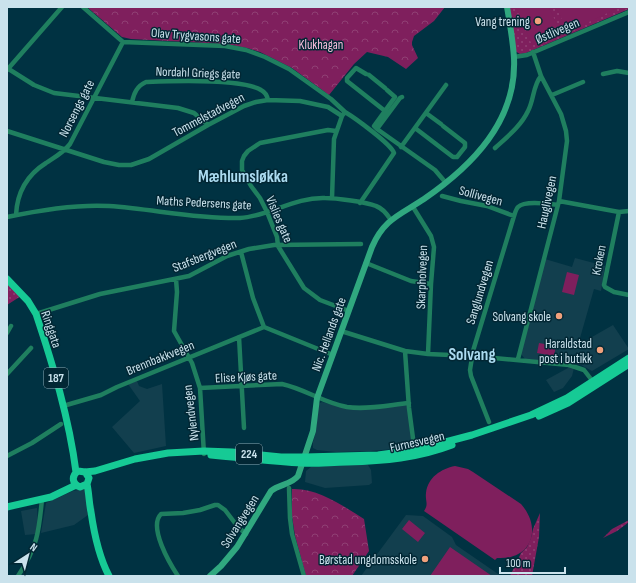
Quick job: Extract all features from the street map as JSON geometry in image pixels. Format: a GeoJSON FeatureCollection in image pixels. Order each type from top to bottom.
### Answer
{"type":"FeatureCollection","features":[{"type":"Feature","properties":{"kind":"main road"},"geometry":{"type":"LineString","coordinates":[[391,220],[413,207],[446,183],[476,156],[499,123],[510,95],[513,78],[514,57],[506,7]]}},
{"type":"Feature","properties":{"kind":"main road","name":"Nic. Hellands gate"},"geometry":{"type":"LineString","coordinates":[[304,460],[313,431],[317,398],[341,331],[379,232],[391,220]]}},
{"type":"Feature","properties":{"kind":"main road","name":"Ringgata"},"geometry":{"type":"LineString","coordinates":[[7,279],[28,301],[36,314],[81,472]]}},
{"type":"Feature","properties":{"kind":"main road","name":"Furnesvegen"},"geometry":{"type":"LineString","coordinates":[[594,384],[629,358]]}},
{"type":"Feature","properties":{"kind":"main road","name":"Furnesvegen"},"geometry":{"type":"LineString","coordinates":[[81,472],[168,453],[204,452],[248,460],[395,460],[422,455],[554,410],[594,384],[629,364]]}},
{"type":"Feature","properties":{"kind":"main road","name":"Solvangvegen"},"geometry":{"type":"LineString","coordinates":[[210,576],[233,553],[246,534],[268,494],[278,487],[296,479],[304,460]]}},
{"type":"Feature","properties":{"kind":"main road","name":"Furnesvegen"},"geometry":{"type":"LineString","coordinates":[[7,507],[51,497],[113,466]]}},
{"type":"Feature","properties":{"kind":"main road"},"geometry":{"type":"LineString","coordinates":[[81,483],[88,476],[81,472],[74,476],[81,483],[104,565],[109,576]]}},
{"type":"Feature","properties":{"kind":"street"},"geometry":{"type":"LineString","coordinates":[[62,7],[7,69],[34,85],[46,90],[62,94],[188,110],[200,117],[208,125]]}},
{"type":"Feature","properties":{"kind":"street"},"geometry":{"type":"LineString","coordinates":[[83,7],[123,42]]}},
{"type":"Feature","properties":{"kind":"street","name":"Østlivegen"},"geometry":{"type":"LineString","coordinates":[[514,57],[533,52],[629,12]]}},
{"type":"Feature","properties":{"kind":"street","name":"Norsengs gate"},"geometry":{"type":"LineString","coordinates":[[16,215],[18,198],[21,190],[28,179],[45,163],[65,150],[70,144],[123,42]]}},
{"type":"Feature","properties":{"kind":"street","name":"Olav Trygvasons gate"},"geometry":{"type":"LineString","coordinates":[[123,42],[218,46],[246,50],[270,59],[289,69],[333,101],[344,114]]}},
{"type":"Feature","properties":{"kind":"street","name":"Hauglivegen"},"geometry":{"type":"LineString","coordinates":[[518,360],[558,203],[566,156],[567,137],[562,114],[541,76],[533,52]]}},
{"type":"Feature","properties":{"kind":"street"},"geometry":{"type":"LineString","coordinates":[[385,111],[347,81],[347,78],[356,68],[368,75],[394,96],[385,111],[374,126],[435,170],[446,183]]}},
{"type":"Feature","properties":{"kind":"street"},"geometry":{"type":"LineString","coordinates":[[603,74],[617,70],[629,73]]}},
{"type":"Feature","properties":{"kind":"street"},"geometry":{"type":"LineString","coordinates":[[495,148],[508,137],[525,118],[538,80],[541,76]]}},
{"type":"Feature","properties":{"kind":"street","name":"Nordahl Griegs gate"},"geometry":{"type":"LineString","coordinates":[[132,102],[136,91],[141,84],[146,82],[177,81],[246,85],[260,89],[267,95],[268,100]]}},
{"type":"Feature","properties":{"kind":"street"},"geometry":{"type":"LineString","coordinates":[[552,95],[583,82]]}},
{"type":"Feature","properties":{"kind":"street"},"geometry":{"type":"LineString","coordinates":[[401,146],[446,85]]}},
{"type":"Feature","properties":{"kind":"street"},"geometry":{"type":"LineString","coordinates":[[377,129],[402,97]]}},
{"type":"Feature","properties":{"kind":"street","name":"Tommelstadvegen"},"geometry":{"type":"LineString","coordinates":[[7,132],[104,162],[119,165],[131,165],[149,159],[244,106],[268,100],[300,101],[317,104],[344,114]]}},
{"type":"Feature","properties":{"kind":"street"},"geometry":{"type":"LineString","coordinates":[[415,128],[453,157],[457,157],[465,148],[465,143],[426,113]]}},
{"type":"Feature","properties":{"kind":"street"},"geometry":{"type":"LineString","coordinates":[[332,198],[333,153],[336,131],[344,114],[382,140],[393,150],[394,153],[360,203]]}},
{"type":"Feature","properties":{"kind":"street","name":"Vislies gate"},"geometry":{"type":"LineString","coordinates":[[336,131],[328,130],[260,143],[248,151],[242,161],[242,170],[268,212],[277,237],[278,246],[304,288],[320,300],[349,311]]}},
{"type":"Feature","properties":{"kind":"street","name":"Sollivegen"},"geometry":{"type":"LineString","coordinates":[[442,196],[487,206],[514,216]]}},
{"type":"Feature","properties":{"kind":"street","name":"Maths Pedersens gate"},"geometry":{"type":"LineString","coordinates":[[7,217],[60,208],[89,206],[239,218],[257,216],[303,199],[332,198],[375,205],[386,213],[391,220]]}},
{"type":"Feature","properties":{"kind":"street","name":"Sanglundvegen"},"geometry":{"type":"LineString","coordinates":[[489,422],[470,370],[473,351],[518,206],[526,203],[558,203],[619,212],[629,211]]}},
{"type":"Feature","properties":{"kind":"street","name":"Skarpholvegen"},"geometry":{"type":"LineString","coordinates":[[413,207],[434,243],[428,354]]}},
{"type":"Feature","properties":{"kind":"street","name":"Kroken"},"geometry":{"type":"LineString","coordinates":[[619,212],[604,285],[608,290],[629,295]]}},
{"type":"Feature","properties":{"kind":"street","name":"Stafsbergvegen"},"geometry":{"type":"LineString","coordinates":[[36,314],[100,294],[176,280],[189,276],[227,256],[257,248],[361,244]]}},
{"type":"Feature","properties":{"kind":"street"},"geometry":{"type":"LineString","coordinates":[[241,252],[253,298],[264,327],[333,355]]}},
{"type":"Feature","properties":{"kind":"street"},"geometry":{"type":"LineString","coordinates":[[366,263],[411,281],[431,284]]}},
{"type":"Feature","properties":{"kind":"street","name":"Nylendvegen"},"geometry":{"type":"LineString","coordinates":[[176,280],[177,292],[174,331],[189,357],[200,388],[204,452]]}},
{"type":"Feature","properties":{"kind":"street"},"geometry":{"type":"LineString","coordinates":[[7,334],[11,326]]}},
{"type":"Feature","properties":{"kind":"street","name":"Brennbakkvegen"},"geometry":{"type":"LineString","coordinates":[[63,406],[101,395],[117,386],[264,327]]}},
{"type":"Feature","properties":{"kind":"street"},"geometry":{"type":"LineString","coordinates":[[341,331],[405,351],[569,365],[584,370],[594,384]]}},
{"type":"Feature","properties":{"kind":"street"},"geometry":{"type":"LineString","coordinates":[[239,337],[244,428]]}},
{"type":"Feature","properties":{"kind":"street"},"geometry":{"type":"LineString","coordinates":[[7,374],[31,348]]}},
{"type":"Feature","properties":{"kind":"street"},"geometry":{"type":"LineString","coordinates":[[405,351],[414,446]]}},
{"type":"Feature","properties":{"kind":"street","name":"Elise Kjøs gate"},"geometry":{"type":"LineString","coordinates":[[200,388],[282,384],[317,398],[354,408],[409,403]]}},
{"type":"Feature","properties":{"kind":"street"},"geometry":{"type":"LineString","coordinates":[[7,456],[32,443],[61,424]]}},
{"type":"Feature","properties":{"kind":"street"},"geometry":{"type":"LineString","coordinates":[[289,488],[292,534],[304,576]]}},
{"type":"Feature","properties":{"kind":"street"},"geometry":{"type":"LineString","coordinates":[[18,576],[28,560],[38,534],[42,499]]}},
{"type":"Feature","properties":{"kind":"street"},"geometry":{"type":"LineString","coordinates":[[178,576],[169,563],[157,530],[156,522],[161,514],[183,513],[218,505],[225,510],[238,527],[246,534]]}},
{"type":"Feature","properties":{"kind":"shaded area","name":"Solvang skole"},"geometry":{"type":"Polygon","coordinates":[[[575,258],[605,266],[601,291],[594,289],[578,345],[613,325],[629,349],[592,371],[581,365],[525,359],[521,354],[545,259],[572,267],[575,258]]]}},
{"type":"Feature","properties":{"kind":"shaded area"},"geometry":{"type":"Polygon","coordinates":[[[568,366],[574,368],[572,376],[563,388],[554,392],[546,380],[568,368],[568,366]]]}},
{"type":"Feature","properties":{"kind":"shaded area"},"geometry":{"type":"Polygon","coordinates":[[[137,381],[139,386],[147,389],[162,384],[166,446],[134,453],[112,427],[140,401],[128,384],[137,381]]]}},
{"type":"Feature","properties":{"kind":"shaded area"},"geometry":{"type":"Polygon","coordinates":[[[322,402],[341,407],[408,405],[412,445],[393,449],[371,451],[336,452],[317,450],[313,448],[313,442],[316,431],[318,404],[322,402]]]}},
{"type":"Feature","properties":{"kind":"shaded area"},"geometry":{"type":"Polygon","coordinates":[[[368,465],[371,470],[372,483],[369,485],[325,488],[305,482],[306,471],[311,467],[368,465]]]}},
{"type":"Feature","properties":{"kind":"shaded area"},"geometry":{"type":"Polygon","coordinates":[[[88,488],[95,510],[74,525],[41,533],[46,503],[73,491],[88,488]]]}},
{"type":"Feature","properties":{"kind":"shaded area"},"geometry":{"type":"Polygon","coordinates":[[[37,508],[38,524],[36,534],[25,535],[21,511],[37,508]]]}},
{"type":"Feature","properties":{"kind":"shaded area","name":"Børstad ungdomsskole"},"geometry":{"type":"Polygon","coordinates":[[[406,515],[423,516],[452,537],[456,545],[501,576],[361,576],[406,515]]]}},
{"type":"Feature","properties":{"kind":"green space","name":"Klukhagan"},"geometry":{"type":"Polygon","coordinates":[[[87,7],[445,7],[434,21],[414,36],[412,45],[418,58],[406,69],[388,57],[367,52],[354,64],[329,95],[292,68],[260,52],[226,44],[131,39],[122,37],[87,7]]]}},
{"type":"Feature","properties":{"kind":"green space"},"geometry":{"type":"Polygon","coordinates":[[[509,7],[629,7],[629,9],[526,53],[520,54],[515,51],[509,7]]]}},
{"type":"Feature","properties":{"kind":"green space","name":"Vang trening"},"geometry":{"type":"Polygon","coordinates":[[[516,7],[549,7],[561,34],[532,45],[516,7]]]}},
{"type":"Feature","properties":{"kind":"green space"},"geometry":{"type":"Polygon","coordinates":[[[556,7],[620,7],[568,32],[556,7]]]}},
{"type":"Feature","properties":{"kind":"green space"},"geometry":{"type":"Polygon","coordinates":[[[567,272],[579,275],[574,295],[562,292],[567,272]]]}},
{"type":"Feature","properties":{"kind":"green space"},"geometry":{"type":"Polygon","coordinates":[[[7,282],[21,296],[7,305],[7,282]]]}},
{"type":"Feature","properties":{"kind":"green space"},"geometry":{"type":"Polygon","coordinates":[[[539,343],[556,346],[554,356],[537,353],[539,343]]]}},
{"type":"Feature","properties":{"kind":"green space"},"geometry":{"type":"Polygon","coordinates":[[[455,466],[468,469],[521,504],[528,514],[532,533],[530,541],[518,554],[509,557],[497,558],[495,560],[424,511],[427,504],[426,493],[429,482],[440,472],[455,466]]]}},
{"type":"Feature","properties":{"kind":"green space"},"geometry":{"type":"Polygon","coordinates":[[[292,489],[302,489],[321,495],[364,519],[369,551],[352,576],[306,576],[295,536],[292,516],[292,489]]]}},
{"type":"Feature","properties":{"kind":"green space"},"geometry":{"type":"Polygon","coordinates":[[[540,513],[539,537],[532,576],[510,576],[521,553],[527,547],[540,513]]]}},
{"type":"Feature","properties":{"kind":"green space"},"geometry":{"type":"Polygon","coordinates":[[[409,520],[425,533],[418,542],[402,529],[409,520]]]}},
{"type":"Feature","properties":{"kind":"green space"},"geometry":{"type":"Polygon","coordinates":[[[629,520],[629,522],[617,531],[603,538],[612,529],[629,520]]]}},
{"type":"Feature","properties":{"kind":"green space"},"geometry":{"type":"Polygon","coordinates":[[[450,547],[492,576],[430,576],[450,547]]]}},
{"type":"Feature","properties":{"kind":"place","name":"Vang trening"},"geometry":{"type":"Point","coordinates":[538,21]}},
{"type":"Feature","properties":{"kind":"place","name":"Solvang skole"},"geometry":{"type":"Point","coordinates":[559,316]}},
{"type":"Feature","properties":{"kind":"place","name":"Haraldstad post i butikk"},"geometry":{"type":"Point","coordinates":[600,350]}},
{"type":"Feature","properties":{"kind":"place","name":"Børstad ungdomsskole"},"geometry":{"type":"Point","coordinates":[425,559]}},
{"type":"Feature","properties":{"kind":"district","name":"Mæhlumsløkka"},"geometry":{"type":"Point","coordinates":[243,176]}},
{"type":"Feature","properties":{"kind":"district","name":"Solvang"},"geometry":{"type":"Point","coordinates":[472,354]}}]}
